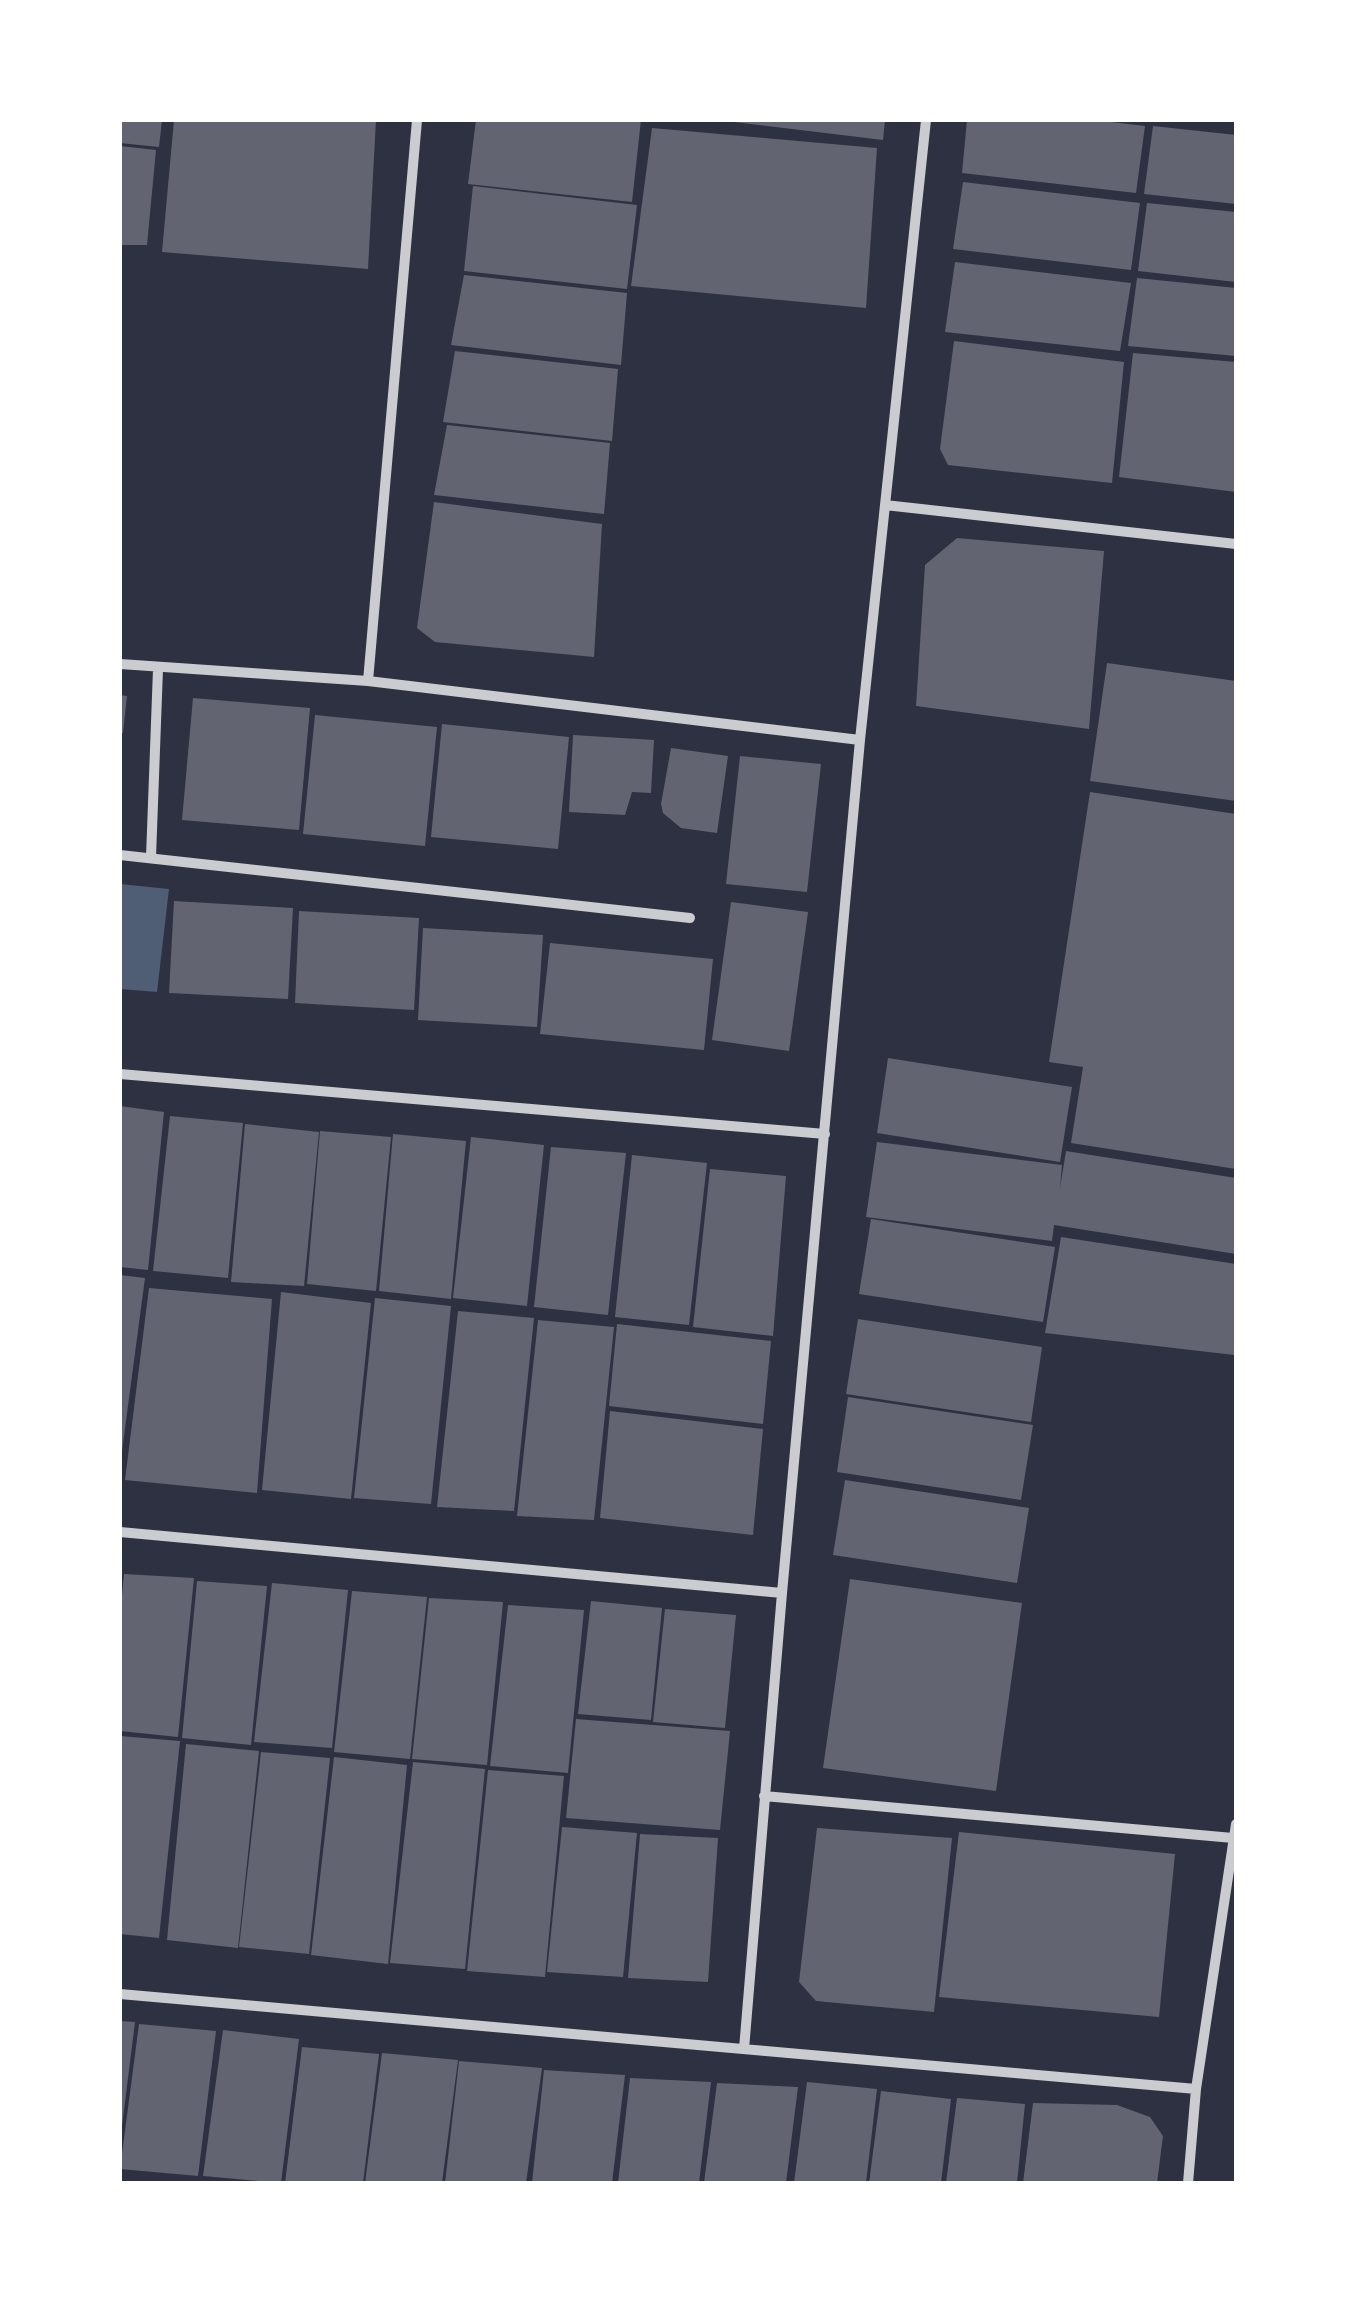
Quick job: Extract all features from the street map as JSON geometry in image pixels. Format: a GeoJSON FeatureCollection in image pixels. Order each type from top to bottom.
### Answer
{"type":"FeatureCollection","features":[{"type":"Feature","properties":{"kind":"street"},"geometry":{"type":"LineString","coordinates":[[368,681],[417,120]]}},
{"type":"Feature","properties":{"kind":"street"},"geometry":{"type":"LineString","coordinates":[[744,2049],[860,740],[926,120]]}},
{"type":"Feature","properties":{"kind":"street"},"geometry":{"type":"LineString","coordinates":[[885,505],[1236,544]]}},
{"type":"Feature","properties":{"kind":"street"},"geometry":{"type":"LineString","coordinates":[[120,664],[368,681],[860,740]]}},
{"type":"Feature","properties":{"kind":"street"},"geometry":{"type":"LineString","coordinates":[[151,858],[158,668]]}},
{"type":"Feature","properties":{"kind":"street"},"geometry":{"type":"LineString","coordinates":[[120,855],[690,918]]}},
{"type":"Feature","properties":{"kind":"street"},"geometry":{"type":"LineString","coordinates":[[120,1074],[825,1134]]}},
{"type":"Feature","properties":{"kind":"street"},"geometry":{"type":"LineString","coordinates":[[120,1532],[782,1593]]}},
{"type":"Feature","properties":{"kind":"street"},"geometry":{"type":"LineString","coordinates":[[764,1796],[1234,1838]]}},
{"type":"Feature","properties":{"kind":"street"},"geometry":{"type":"LineString","coordinates":[[1188,2183],[1196,2089],[1236,1824]]}},
{"type":"Feature","properties":{"kind":"street"},"geometry":{"type":"LineString","coordinates":[[120,1994],[1196,2089]]}},
{"type":"Feature","properties":{"kind":"water"},"geometry":{"type":"Polygon","coordinates":[[[120,884],[169,889],[157,992],[120,989],[120,884]]]}},
{"type":"Feature","properties":{"kind":"building"},"geometry":{"type":"Polygon","coordinates":[[[120,120],[162,120],[159,147],[120,143],[120,120]]]}},
{"type":"Feature","properties":{"kind":"building"},"geometry":{"type":"Polygon","coordinates":[[[174,120],[376,120],[368,269],[162,252],[174,120]]]}},
{"type":"Feature","properties":{"kind":"building"},"geometry":{"type":"Polygon","coordinates":[[[476,120],[641,120],[632,202],[468,184],[476,120]]]}},
{"type":"Feature","properties":{"kind":"building"},"geometry":{"type":"Polygon","coordinates":[[[734,120],[885,120],[883,140],[734,120]]]}},
{"type":"Feature","properties":{"kind":"building"},"geometry":{"type":"Polygon","coordinates":[[[967,120],[1094,120],[1145,126],[1136,193],[962,173],[967,120]]]}},
{"type":"Feature","properties":{"kind":"building"},"geometry":{"type":"Polygon","coordinates":[[[1153,126],[1236,135],[1236,204],[1144,194],[1153,126]]]}},
{"type":"Feature","properties":{"kind":"building"},"geometry":{"type":"Polygon","coordinates":[[[652,128],[877,148],[866,308],[631,286],[652,128]]]}},
{"type":"Feature","properties":{"kind":"building"},"geometry":{"type":"Polygon","coordinates":[[[120,146],[156,150],[147,245],[120,245],[120,146]]]}},
{"type":"Feature","properties":{"kind":"building"},"geometry":{"type":"Polygon","coordinates":[[[963,182],[1140,203],[1131,270],[953,249],[963,182]]]}},
{"type":"Feature","properties":{"kind":"building"},"geometry":{"type":"Polygon","coordinates":[[[473,186],[637,205],[627,289],[464,271],[473,186]]]}},
{"type":"Feature","properties":{"kind":"building"},"geometry":{"type":"Polygon","coordinates":[[[1147,203],[1236,212],[1236,282],[1138,271],[1147,203]]]}},
{"type":"Feature","properties":{"kind":"building"},"geometry":{"type":"Polygon","coordinates":[[[955,262],[1131,283],[1120,351],[945,332],[955,262]]]}},
{"type":"Feature","properties":{"kind":"building"},"geometry":{"type":"Polygon","coordinates":[[[464,275],[627,293],[621,365],[451,345],[464,275]]]}},
{"type":"Feature","properties":{"kind":"building"},"geometry":{"type":"Polygon","coordinates":[[[1137,278],[1236,288],[1236,356],[1128,346],[1137,278]]]}},
{"type":"Feature","properties":{"kind":"building"},"geometry":{"type":"Polygon","coordinates":[[[954,341],[1124,362],[1112,483],[948,465],[940,449],[954,341]]]}},
{"type":"Feature","properties":{"kind":"building"},"geometry":{"type":"Polygon","coordinates":[[[455,351],[618,369],[612,441],[443,422],[455,351]]]}},
{"type":"Feature","properties":{"kind":"building"},"geometry":{"type":"Polygon","coordinates":[[[1133,353],[1236,362],[1236,492],[1119,477],[1133,353]]]}},
{"type":"Feature","properties":{"kind":"building"},"geometry":{"type":"Polygon","coordinates":[[[447,425],[610,443],[604,514],[434,495],[447,425]]]}},
{"type":"Feature","properties":{"kind":"building"},"geometry":{"type":"Polygon","coordinates":[[[434,502],[602,524],[594,657],[435,642],[417,628],[434,502]]]}},
{"type":"Feature","properties":{"kind":"building"},"geometry":{"type":"Polygon","coordinates":[[[957,538],[1104,551],[1089,729],[916,706],[925,565],[957,538]]]}},
{"type":"Feature","properties":{"kind":"building"},"geometry":{"type":"Polygon","coordinates":[[[1107,663],[1236,681],[1236,801],[1090,781],[1107,663]]]}},
{"type":"Feature","properties":{"kind":"building"},"geometry":{"type":"Polygon","coordinates":[[[120,695],[127,696],[123,733],[120,733],[120,695]]]}},
{"type":"Feature","properties":{"kind":"building"},"geometry":{"type":"Polygon","coordinates":[[[193,698],[310,708],[299,830],[182,820],[193,698]]]}},
{"type":"Feature","properties":{"kind":"building"},"geometry":{"type":"Polygon","coordinates":[[[315,715],[437,727],[425,846],[303,834],[315,715]]]}},
{"type":"Feature","properties":{"kind":"building"},"geometry":{"type":"Polygon","coordinates":[[[442,724],[569,737],[558,849],[431,837],[442,724]]]}},
{"type":"Feature","properties":{"kind":"building"},"geometry":{"type":"Polygon","coordinates":[[[573,735],[654,740],[651,793],[632,792],[625,815],[569,812],[573,735]]]}},
{"type":"Feature","properties":{"kind":"building"},"geometry":{"type":"Polygon","coordinates":[[[671,748],[728,756],[717,833],[681,828],[663,813],[661,804],[671,748]]]}},
{"type":"Feature","properties":{"kind":"building"},"geometry":{"type":"Polygon","coordinates":[[[740,756],[821,764],[807,892],[726,884],[740,756]]]}},
{"type":"Feature","properties":{"kind":"building"},"geometry":{"type":"Polygon","coordinates":[[[1090,792],[1236,814],[1236,1169],[1071,1143],[1083,1067],[1049,1062],[1090,792]]]}},
{"type":"Feature","properties":{"kind":"building"},"geometry":{"type":"Polygon","coordinates":[[[174,901],[293,908],[288,999],[169,993],[174,901]]]}},
{"type":"Feature","properties":{"kind":"building"},"geometry":{"type":"Polygon","coordinates":[[[731,902],[808,912],[789,1051],[712,1040],[731,902]]]}},
{"type":"Feature","properties":{"kind":"building"},"geometry":{"type":"Polygon","coordinates":[[[299,911],[419,918],[414,1010],[295,1003],[299,911]]]}},
{"type":"Feature","properties":{"kind":"building"},"geometry":{"type":"Polygon","coordinates":[[[423,928],[543,935],[537,1027],[418,1020],[423,928]]]}},
{"type":"Feature","properties":{"kind":"building"},"geometry":{"type":"Polygon","coordinates":[[[550,943],[713,959],[704,1050],[540,1034],[550,943]]]}},
{"type":"Feature","properties":{"kind":"building"},"geometry":{"type":"Polygon","coordinates":[[[888,1058],[1072,1087],[1060,1162],[877,1133],[888,1058]]]}},
{"type":"Feature","properties":{"kind":"building"},"geometry":{"type":"Polygon","coordinates":[[[120,1106],[164,1112],[148,1270],[120,1267],[120,1106]]]}},
{"type":"Feature","properties":{"kind":"building"},"geometry":{"type":"Polygon","coordinates":[[[170,1116],[243,1123],[228,1278],[153,1271],[170,1116]]]}},
{"type":"Feature","properties":{"kind":"building"},"geometry":{"type":"Polygon","coordinates":[[[245,1124],[319,1132],[304,1286],[231,1282],[245,1124]]]}},
{"type":"Feature","properties":{"kind":"building"},"geometry":{"type":"Polygon","coordinates":[[[320,1131],[391,1137],[376,1291],[307,1284],[320,1131]]]}},
{"type":"Feature","properties":{"kind":"building"},"geometry":{"type":"Polygon","coordinates":[[[393,1134],[466,1141],[451,1299],[379,1291],[393,1134]]]}},
{"type":"Feature","properties":{"kind":"building"},"geometry":{"type":"Polygon","coordinates":[[[471,1137],[544,1145],[527,1306],[453,1298],[471,1137]]]}},
{"type":"Feature","properties":{"kind":"building"},"geometry":{"type":"Polygon","coordinates":[[[877,1142],[1062,1165],[1060,1188],[1066,1151],[1236,1178],[1236,1254],[1054,1225],[1052,1241],[866,1217],[877,1142]]]}},
{"type":"Feature","properties":{"kind":"building"},"geometry":{"type":"Polygon","coordinates":[[[551,1147],[626,1153],[608,1315],[534,1307],[551,1147]]]}},
{"type":"Feature","properties":{"kind":"building"},"geometry":{"type":"Polygon","coordinates":[[[632,1155],[707,1163],[689,1325],[615,1317],[632,1155]]]}},
{"type":"Feature","properties":{"kind":"building"},"geometry":{"type":"Polygon","coordinates":[[[710,1169],[786,1176],[773,1336],[693,1327],[710,1169]]]}},
{"type":"Feature","properties":{"kind":"building"},"geometry":{"type":"Polygon","coordinates":[[[871,1219],[1055,1247],[1043,1322],[859,1294],[871,1219]]]}},
{"type":"Feature","properties":{"kind":"building"},"geometry":{"type":"Polygon","coordinates":[[[1061,1237],[1236,1264],[1234,1355],[1045,1333],[1061,1237]]]}},
{"type":"Feature","properties":{"kind":"building"},"geometry":{"type":"Polygon","coordinates":[[[120,1275],[145,1278],[122,1451],[120,1451],[120,1275]]]}},
{"type":"Feature","properties":{"kind":"building"},"geometry":{"type":"Polygon","coordinates":[[[149,1288],[272,1299],[257,1493],[125,1480],[149,1288]]]}},
{"type":"Feature","properties":{"kind":"building"},"geometry":{"type":"Polygon","coordinates":[[[281,1292],[371,1303],[351,1499],[262,1490],[281,1292]]]}},
{"type":"Feature","properties":{"kind":"building"},"geometry":{"type":"Polygon","coordinates":[[[375,1298],[451,1306],[431,1504],[354,1498],[375,1298]]]}},
{"type":"Feature","properties":{"kind":"building"},"geometry":{"type":"Polygon","coordinates":[[[458,1311],[534,1318],[514,1511],[437,1507],[458,1311]]]}},
{"type":"Feature","properties":{"kind":"building"},"geometry":{"type":"Polygon","coordinates":[[[858,1319],[1042,1347],[1031,1422],[846,1394],[858,1319]]]}},
{"type":"Feature","properties":{"kind":"building"},"geometry":{"type":"Polygon","coordinates":[[[538,1320],[614,1327],[594,1520],[517,1516],[538,1320]]]}},
{"type":"Feature","properties":{"kind":"building"},"geometry":{"type":"Polygon","coordinates":[[[617,1324],[771,1341],[763,1424],[609,1406],[617,1324]]]}},
{"type":"Feature","properties":{"kind":"building"},"geometry":{"type":"Polygon","coordinates":[[[848,1397],[1033,1425],[1021,1500],[837,1472],[848,1397]]]}},
{"type":"Feature","properties":{"kind":"building"},"geometry":{"type":"Polygon","coordinates":[[[610,1411],[763,1429],[753,1535],[600,1518],[610,1411]]]}},
{"type":"Feature","properties":{"kind":"building"},"geometry":{"type":"Polygon","coordinates":[[[845,1480],[1029,1508],[1017,1583],[833,1555],[845,1480]]]}},
{"type":"Feature","properties":{"kind":"building"},"geometry":{"type":"Polygon","coordinates":[[[124,1574],[194,1578],[178,1737],[120,1731],[124,1574]]]}},
{"type":"Feature","properties":{"kind":"building"},"geometry":{"type":"Polygon","coordinates":[[[850,1579],[1022,1603],[996,1791],[823,1768],[850,1579]]]}},
{"type":"Feature","properties":{"kind":"building"},"geometry":{"type":"Polygon","coordinates":[[[197,1581],[267,1586],[251,1745],[182,1738],[197,1581]]]}},
{"type":"Feature","properties":{"kind":"building"},"geometry":{"type":"Polygon","coordinates":[[[272,1583],[348,1590],[332,1748],[254,1742],[272,1583]]]}},
{"type":"Feature","properties":{"kind":"building"},"geometry":{"type":"Polygon","coordinates":[[[352,1591],[427,1597],[410,1759],[334,1752],[352,1591]]]}},
{"type":"Feature","properties":{"kind":"building"},"geometry":{"type":"Polygon","coordinates":[[[429,1598],[503,1602],[487,1765],[412,1759],[429,1598]]]}},
{"type":"Feature","properties":{"kind":"building"},"geometry":{"type":"Polygon","coordinates":[[[591,1601],[662,1608],[651,1720],[578,1714],[591,1601]]]}},
{"type":"Feature","properties":{"kind":"building"},"geometry":{"type":"Polygon","coordinates":[[[508,1605],[584,1610],[568,1773],[490,1766],[508,1605]]]}},
{"type":"Feature","properties":{"kind":"building"},"geometry":{"type":"Polygon","coordinates":[[[665,1609],[736,1615],[725,1728],[653,1722],[665,1609]]]}},
{"type":"Feature","properties":{"kind":"building"},"geometry":{"type":"Polygon","coordinates":[[[576,1719],[730,1731],[720,1830],[566,1818],[576,1719]]]}},
{"type":"Feature","properties":{"kind":"building"},"geometry":{"type":"Polygon","coordinates":[[[120,1736],[180,1741],[159,1938],[120,1934],[120,1736]]]}},
{"type":"Feature","properties":{"kind":"building"},"geometry":{"type":"Polygon","coordinates":[[[186,1744],[259,1751],[238,1948],[167,1940],[186,1744]]]}},
{"type":"Feature","properties":{"kind":"building"},"geometry":{"type":"Polygon","coordinates":[[[261,1752],[330,1758],[309,1954],[239,1947],[261,1752]]]}},
{"type":"Feature","properties":{"kind":"building"},"geometry":{"type":"Polygon","coordinates":[[[334,1757],[407,1765],[388,1964],[311,1955],[334,1757]]]}},
{"type":"Feature","properties":{"kind":"building"},"geometry":{"type":"Polygon","coordinates":[[[413,1762],[485,1769],[465,1969],[390,1963],[413,1762]]]}},
{"type":"Feature","properties":{"kind":"building"},"geometry":{"type":"Polygon","coordinates":[[[488,1770],[564,1776],[545,1977],[467,1971],[488,1770]]]}},
{"type":"Feature","properties":{"kind":"building"},"geometry":{"type":"Polygon","coordinates":[[[562,1827],[637,1833],[623,1977],[547,1972],[562,1827]]]}},
{"type":"Feature","properties":{"kind":"building"},"geometry":{"type":"Polygon","coordinates":[[[817,1828],[952,1838],[934,2012],[816,2001],[799,1982],[817,1828]]]}},
{"type":"Feature","properties":{"kind":"building"},"geometry":{"type":"Polygon","coordinates":[[[959,1832],[1175,1854],[1159,2017],[939,1997],[959,1832]]]}},
{"type":"Feature","properties":{"kind":"building"},"geometry":{"type":"Polygon","coordinates":[[[640,1834],[718,1838],[708,1982],[628,1978],[640,1834]]]}},
{"type":"Feature","properties":{"kind":"building"},"geometry":{"type":"Polygon","coordinates":[[[120,2021],[135,2022],[122,2126],[120,2126],[120,2021]]]}},
{"type":"Feature","properties":{"kind":"building"},"geometry":{"type":"Polygon","coordinates":[[[139,2024],[216,2031],[198,2176],[120,2169],[139,2024]]]}},
{"type":"Feature","properties":{"kind":"building"},"geometry":{"type":"Polygon","coordinates":[[[223,2030],[299,2039],[281,2183],[203,2176],[223,2030]]]}},
{"type":"Feature","properties":{"kind":"building"},"geometry":{"type":"Polygon","coordinates":[[[302,2047],[379,2054],[363,2183],[285,2183],[302,2047]]]}},
{"type":"Feature","properties":{"kind":"building"},"geometry":{"type":"Polygon","coordinates":[[[382,2053],[458,2060],[442,2183],[365,2183],[382,2053]]]}},
{"type":"Feature","properties":{"kind":"building"},"geometry":{"type":"Polygon","coordinates":[[[459,2061],[542,2068],[526,2183],[445,2183],[459,2061]]]}},
{"type":"Feature","properties":{"kind":"building"},"geometry":{"type":"Polygon","coordinates":[[[544,2070],[625,2075],[612,2183],[532,2183],[544,2070]]]}},
{"type":"Feature","properties":{"kind":"building"},"geometry":{"type":"Polygon","coordinates":[[[630,2078],[711,2082],[699,2183],[618,2183],[630,2078]]]}},
{"type":"Feature","properties":{"kind":"building"},"geometry":{"type":"Polygon","coordinates":[[[807,2082],[877,2089],[866,2183],[794,2183],[807,2082]]]}},
{"type":"Feature","properties":{"kind":"building"},"geometry":{"type":"Polygon","coordinates":[[[717,2083],[798,2087],[786,2183],[704,2183],[717,2083]]]}},
{"type":"Feature","properties":{"kind":"building"},"geometry":{"type":"Polygon","coordinates":[[[881,2091],[951,2099],[941,2183],[869,2183],[881,2091]]]}},
{"type":"Feature","properties":{"kind":"building"},"geometry":{"type":"Polygon","coordinates":[[[957,2098],[1025,2104],[1017,2183],[946,2183],[957,2098]]]}},
{"type":"Feature","properties":{"kind":"building"},"geometry":{"type":"Polygon","coordinates":[[[1033,2103],[1117,2105],[1150,2117],[1163,2136],[1157,2183],[1023,2183],[1033,2103]]]}}]}
